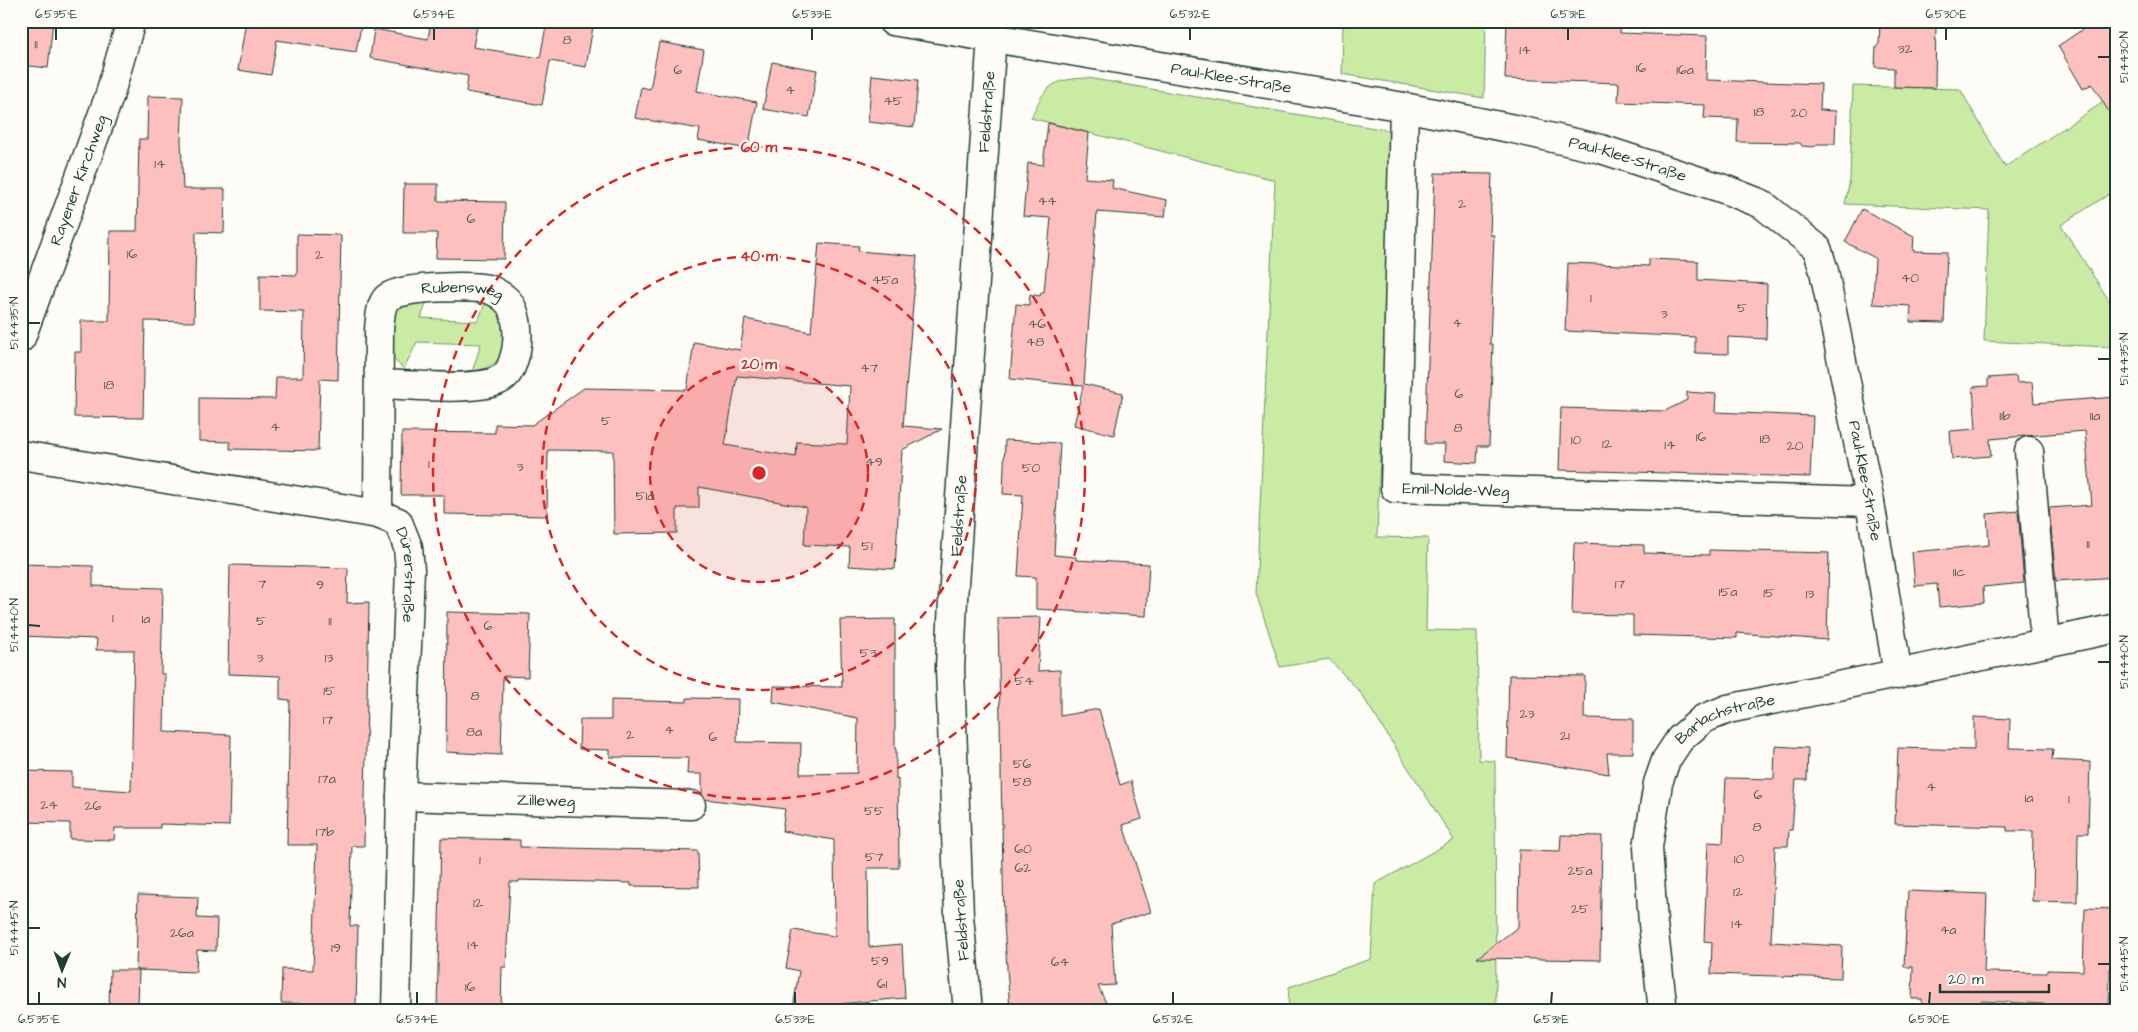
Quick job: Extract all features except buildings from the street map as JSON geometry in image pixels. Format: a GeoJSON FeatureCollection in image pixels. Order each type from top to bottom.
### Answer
{"type":"FeatureCollection","features":[{"type":"Feature","properties":{"kind":"street","name":"Rayener Kirchweg"},"geometry":{"type":"LineString","coordinates":[[21,338],[109,97],[131,21]]}},
{"type":"Feature","properties":{"kind":"street","name":"Paul-Klee-Straße"},"geometry":{"type":"LineString","coordinates":[[892,21],[992,30],[1514,129],[1601,150],[1724,188],[1762,204],[1817,248],[1830,298],[1870,502],[1898,675]]}},
{"type":"Feature","properties":{"kind":"street","name":"Feldstraße"},"geometry":{"type":"LineString","coordinates":[[968,1011],[959,916],[950,669],[992,30]]}},
{"type":"Feature","properties":{"kind":"street","name":"Emil-Nolde-Weg"},"geometry":{"type":"LineString","coordinates":[[1404,107],[1395,488],[1870,502]]}},
{"type":"Feature","properties":{"kind":"street","name":"Rubensweg"},"geometry":{"type":"LineString","coordinates":[[378,514],[379,330],[381,312],[387,298],[399,291],[421,287],[490,289],[506,299],[515,314],[518,343],[512,368],[498,381],[472,386],[380,384]]}},
{"type":"Feature","properties":{"kind":"street"},"geometry":{"type":"LineString","coordinates":[[2029,451],[2044,643]]}},
{"type":"Feature","properties":{"kind":"street","name":"Dürerstraße"},"geometry":{"type":"LineString","coordinates":[[21,455],[378,514],[398,522],[408,547],[410,570],[401,796],[396,1011]]}},
{"type":"Feature","properties":{"kind":"street","name":"Barlachstraße"},"geometry":{"type":"LineString","coordinates":[[1663,1011],[1653,924],[1648,847],[1658,783],[1666,760],[1680,739],[1703,719],[1728,709],[2117,628]]}},
{"type":"Feature","properties":{"kind":"street","name":"Zilleweg"},"geometry":{"type":"LineString","coordinates":[[401,796],[691,805]]}},
{"type":"Feature","properties":{"kind":"green space"},"geometry":{"type":"Polygon","coordinates":[[[1343,21],[1486,21],[1484,98],[1342,74],[1343,21]]]}},
{"type":"Feature","properties":{"kind":"green space"},"geometry":{"type":"Polygon","coordinates":[[[1088,78],[1392,131],[1377,537],[1428,538],[1426,630],[1477,631],[1479,760],[1495,761],[1496,1011],[1288,1011],[1289,987],[1371,959],[1375,884],[1454,840],[1360,692],[1329,659],[1280,667],[1256,593],[1275,180],[1031,118],[1041,98],[1051,86],[1065,80],[1088,78]]]}},
{"type":"Feature","properties":{"kind":"green space"},"geometry":{"type":"Polygon","coordinates":[[[1853,86],[1960,89],[2005,167],[2117,93],[2117,189],[2061,225],[2117,313],[2117,341],[2109,347],[1984,341],[1989,210],[1845,204],[1850,180],[1853,86]]]}},
{"type":"Feature","properties":{"kind":"green space"},"geometry":{"type":"Polygon","coordinates":[[[429,296],[421,318],[478,321],[487,298],[508,322],[503,349],[497,361],[483,369],[472,372],[481,344],[417,342],[404,369],[392,358],[391,311],[403,300],[429,296]]]}}]}
